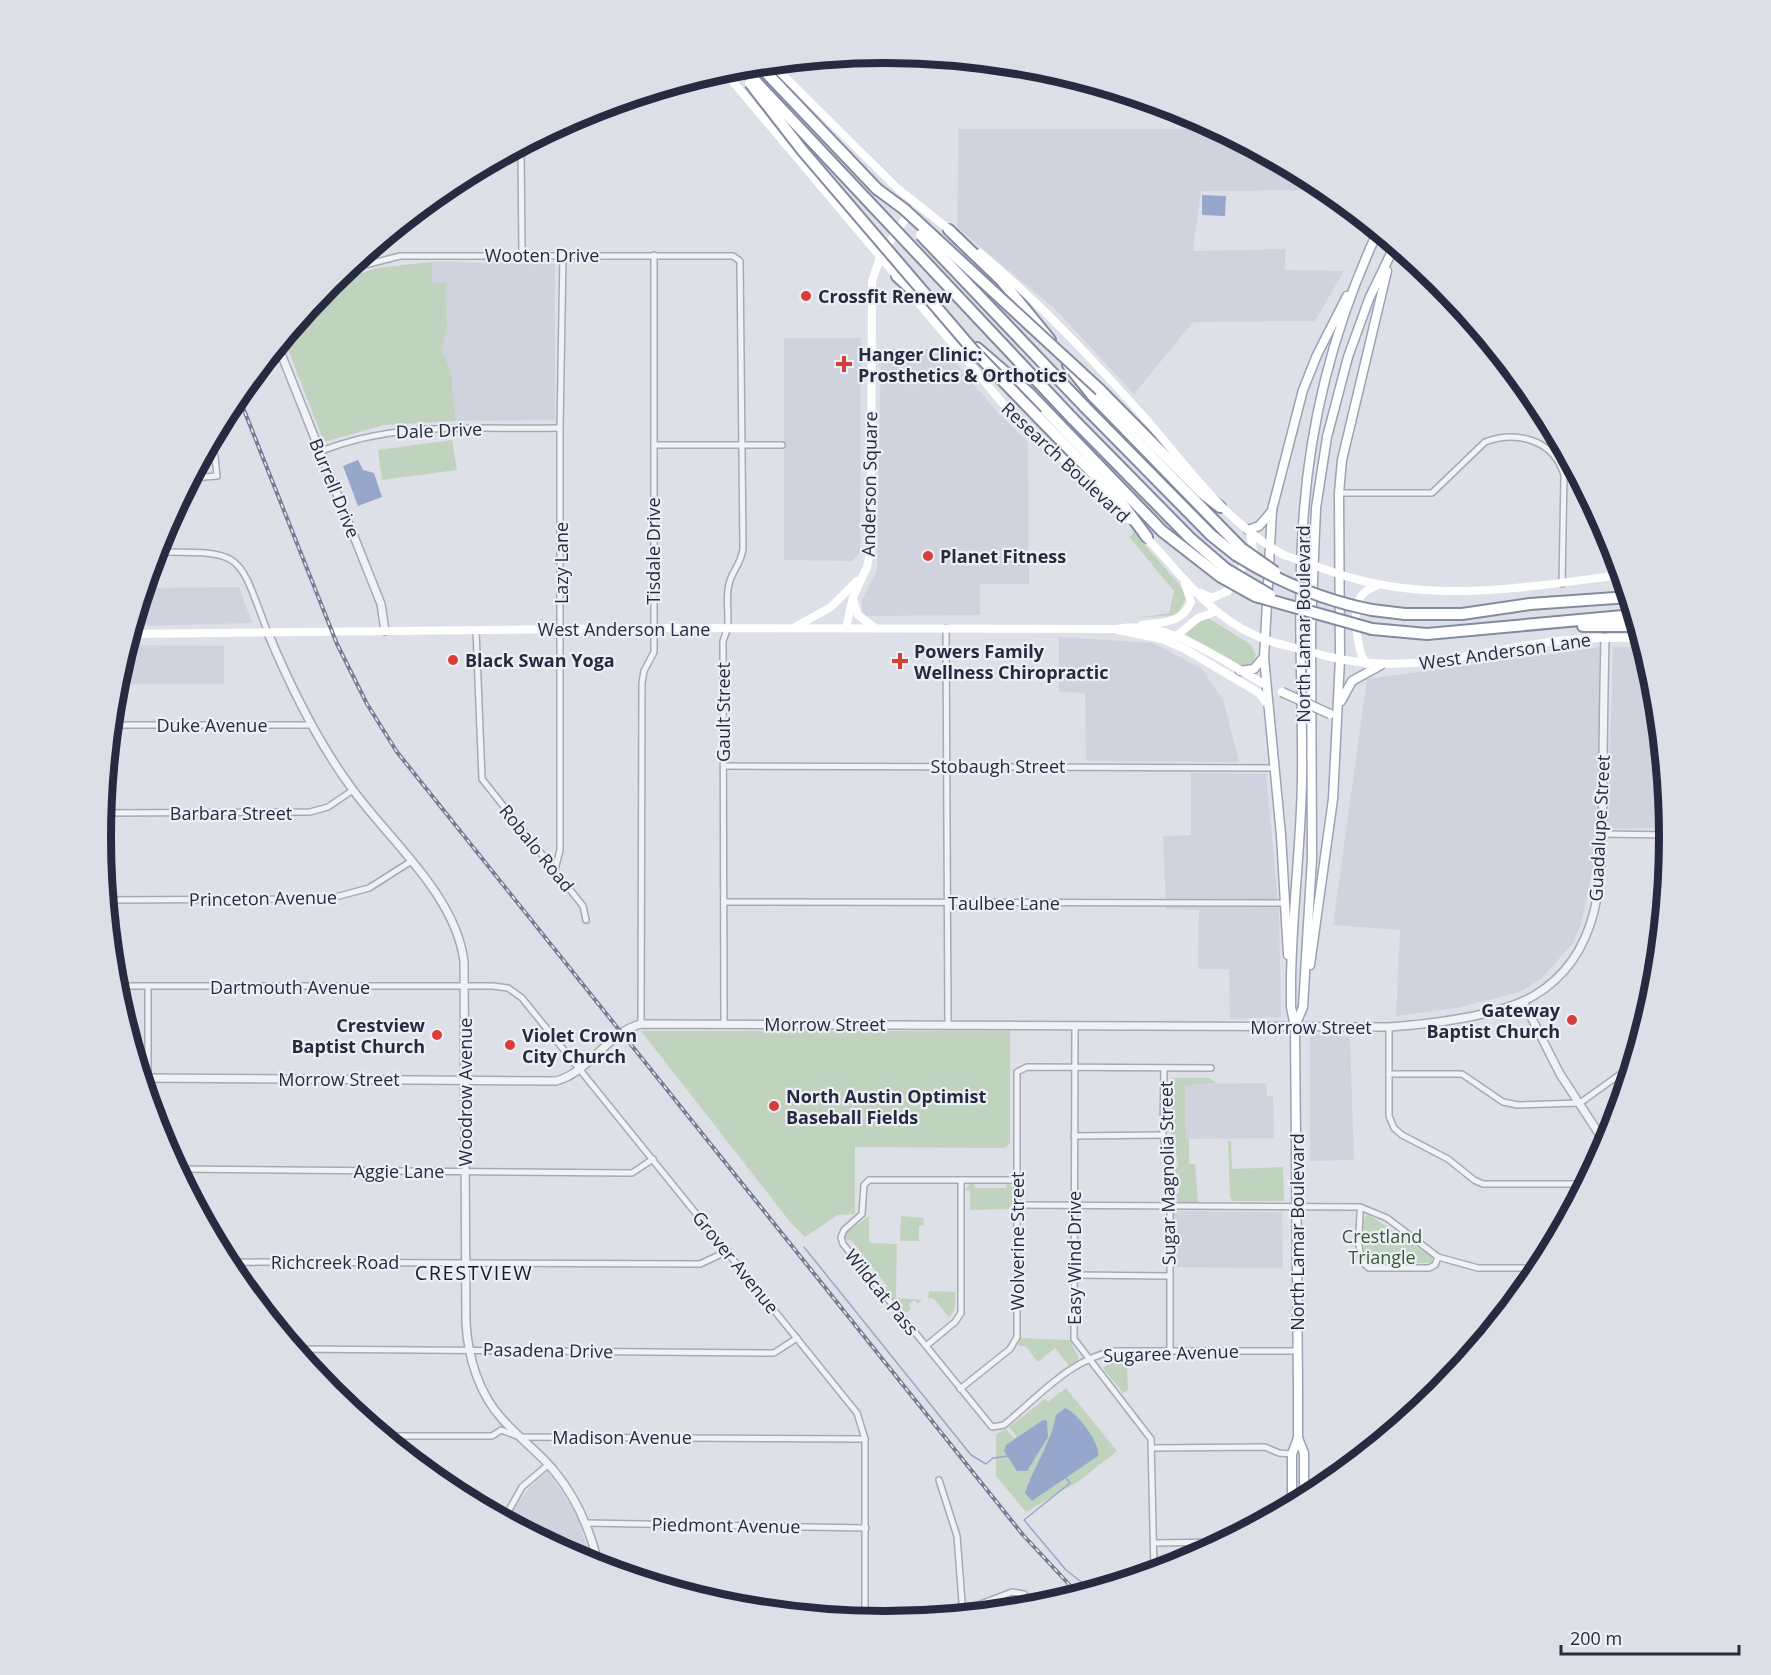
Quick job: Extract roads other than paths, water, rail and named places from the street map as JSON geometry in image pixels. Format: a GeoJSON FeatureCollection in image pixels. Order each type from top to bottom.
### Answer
{"type":"FeatureCollection","features":[{"type":"Feature","properties":{"kind":"highway"},"geometry":{"type":"LineString","coordinates":[[766,73],[1084,406],[1211,535],[1291,586],[1336,603],[1405,614],[1462,614],[1530,604],[1622,598]]}},
{"type":"Feature","properties":{"kind":"highway"},"geometry":{"type":"LineString","coordinates":[[750,75],[1072,418],[1224,573]]}},
{"type":"Feature","properties":{"kind":"highway"},"geometry":{"type":"LineString","coordinates":[[746,76],[751,86],[802,150],[973,350],[1120,501],[1147,537]]}},
{"type":"Feature","properties":{"kind":"highway"},"geometry":{"type":"LineString","coordinates":[[877,189],[904,209],[1100,390],[1202,493],[1220,507]]}},
{"type":"Feature","properties":{"kind":"highway"},"geometry":{"type":"LineString","coordinates":[[950,230],[1024,306],[1092,394],[1239,551]]}},
{"type":"Feature","properties":{"kind":"highway"},"geometry":{"type":"LineString","coordinates":[[897,276],[1029,393],[1162,531],[1224,573],[1283,603],[1372,629],[1427,634],[1627,616]]}},
{"type":"Feature","properties":{"kind":"highway"},"geometry":{"type":"LineString","coordinates":[[1543,624],[1631,626]]}},
{"type":"Feature","properties":{"kind":"main road"},"geometry":{"type":"LineString","coordinates":[[779,71],[916,204],[1012,280],[1090,356],[1220,507],[1269,546],[1284,555],[1341,575],[1378,585],[1415,590],[1464,592],[1562,584],[1614,576]]}},
{"type":"Feature","properties":{"kind":"main road","name":"Research Boulevard"},"geometry":{"type":"LineString","coordinates":[[731,79],[881,255],[949,342],[1004,405],[1147,537],[1215,612],[1264,641]]}},
{"type":"Feature","properties":{"kind":"main road","name":"Anderson Square"},"geometry":{"type":"LineString","coordinates":[[846,628],[853,597],[867,567],[871,547],[871,293],[875,270],[881,255],[916,204]]}},
{"type":"Feature","properties":{"kind":"main road","name":"North Lamar Boulevard"},"geometry":{"type":"LineString","coordinates":[[1292,1496],[1292,1454],[1298,1438],[1298,1351],[1295,1027],[1290,1007],[1302,800],[1301,553],[1306,488],[1322,393],[1356,280],[1375,238]]}},
{"type":"Feature","properties":{"kind":"main road","name":"North Lamar Boulevard"},"geometry":{"type":"LineString","coordinates":[[1295,1027],[1303,1007],[1312,858],[1311,628],[1316,508],[1327,437],[1348,357],[1369,299],[1392,252]]}},
{"type":"Feature","properties":{"kind":"main road"},"geometry":{"type":"LineString","coordinates":[[1304,986],[1310,965],[1329,843],[1340,659],[1339,494],[1342,460],[1391,256]]}},
{"type":"Feature","properties":{"kind":"main road"},"geometry":{"type":"LineString","coordinates":[[1291,973],[1284,903],[1281,835],[1264,658],[1272,510],[1308,375],[1356,280]]}},
{"type":"Feature","properties":{"kind":"main road"},"geometry":{"type":"LineString","coordinates":[[1249,531],[1259,526],[1272,510]]}},
{"type":"Feature","properties":{"kind":"main road"},"geometry":{"type":"LineString","coordinates":[[1192,588],[1212,598],[1228,591],[1253,550],[1249,531]]}},
{"type":"Feature","properties":{"kind":"main road"},"geometry":{"type":"LineString","coordinates":[[1130,626],[1173,621],[1182,616],[1191,602],[1180,574]]}},
{"type":"Feature","properties":{"kind":"main road"},"geometry":{"type":"LineString","coordinates":[[793,628],[835,604],[862,576]]}},
{"type":"Feature","properties":{"kind":"main road"},"geometry":{"type":"LineString","coordinates":[[1366,663],[1357,644],[1358,603],[1365,592],[1378,585]]}},
{"type":"Feature","properties":{"kind":"main road"},"geometry":{"type":"LineString","coordinates":[[853,597],[858,615],[875,628]]}},
{"type":"Feature","properties":{"kind":"main road"},"geometry":{"type":"LineString","coordinates":[[1162,639],[1177,636],[1198,618],[1215,612]]}},
{"type":"Feature","properties":{"kind":"main road","name":"West Anderson Lane"},"geometry":{"type":"LineString","coordinates":[[1117,629],[1130,626],[1177,636],[1266,685]]}},
{"type":"Feature","properties":{"kind":"main road","name":"West Anderson Lane"},"geometry":{"type":"LineString","coordinates":[[138,634],[653,628],[946,628],[1117,629],[1162,639]]}},
{"type":"Feature","properties":{"kind":"main road","name":"West Anderson Lane"},"geometry":{"type":"LineString","coordinates":[[1264,641],[1330,657],[1381,665],[1444,662],[1549,642],[1634,638]]}},
{"type":"Feature","properties":{"kind":"main road"},"geometry":{"type":"LineString","coordinates":[[1162,639],[1185,649],[1259,693],[1268,706]]}},
{"type":"Feature","properties":{"kind":"main road"},"geometry":{"type":"LineString","coordinates":[[1240,671],[1254,669],[1264,658]]}},
{"type":"Feature","properties":{"kind":"main road"},"geometry":{"type":"LineString","coordinates":[[1338,707],[1352,681],[1381,665]]}},
{"type":"Feature","properties":{"kind":"main road"},"geometry":{"type":"LineString","coordinates":[[1266,685],[1330,714],[1337,721]]}},
{"type":"Feature","properties":{"kind":"main road"},"geometry":{"type":"LineString","coordinates":[[1268,706],[1270,698],[1281,692]]}},
{"type":"Feature","properties":{"kind":"main road","name":"North Lamar Boulevard"},"geometry":{"type":"LineString","coordinates":[[1298,1438],[1304,1454],[1304,1489]]}},
{"type":"Feature","properties":{"kind":"street"},"geometry":{"type":"LineString","coordinates":[[521,155],[522,255]]}},
{"type":"Feature","properties":{"kind":"street","name":"Lazy Lane"},"geometry":{"type":"LineString","coordinates":[[555,870],[560,850],[560,428],[563,255]]}},
{"type":"Feature","properties":{"kind":"street","name":"Tisdale Drive"},"geometry":{"type":"LineString","coordinates":[[641,1023],[642,683],[644,670],[654,652],[654,255]]}},
{"type":"Feature","properties":{"kind":"street","name":"Wooten Drive"},"geometry":{"type":"LineString","coordinates":[[364,265],[400,256],[733,256],[740,261]]}},
{"type":"Feature","properties":{"kind":"street","name":"Gault Street"},"geometry":{"type":"LineString","coordinates":[[724,1024],[723,641],[729,628],[730,580],[740,564],[743,549],[740,261]]}},
{"type":"Feature","properties":{"kind":"street","name":"Burrell Drive"},"geometry":{"type":"LineString","coordinates":[[281,354],[381,604],[385,631]]}},
{"type":"Feature","properties":{"kind":"street","name":"Dale Drive"},"geometry":{"type":"LineString","coordinates":[[321,451],[360,438],[410,429],[560,428]]}},
{"type":"Feature","properties":{"kind":"street"},"geometry":{"type":"LineString","coordinates":[[1339,494],[1432,492],[1485,442],[1493,438],[1535,440],[1549,448],[1558,460],[1564,475],[1562,584]]}},
{"type":"Feature","properties":{"kind":"street"},"geometry":{"type":"LineString","coordinates":[[654,445],[782,446]]}},
{"type":"Feature","properties":{"kind":"street"},"geometry":{"type":"LineString","coordinates":[[200,477],[217,476],[213,453]]}},
{"type":"Feature","properties":{"kind":"street"},"geometry":{"type":"LineString","coordinates":[[166,552],[210,552],[231,558],[245,573],[268,633]]}},
{"type":"Feature","properties":{"kind":"street"},"geometry":{"type":"LineString","coordinates":[[946,628],[948,1025]]}},
{"type":"Feature","properties":{"kind":"street","name":"Robalo Road"},"geometry":{"type":"LineString","coordinates":[[476,630],[482,779],[583,906],[586,920]]}},
{"type":"Feature","properties":{"kind":"street","name":"Woodrow Avenue"},"geometry":{"type":"LineString","coordinates":[[268,633],[312,725],[352,790],[439,898],[454,922],[463,951],[466,1323],[469,1350],[486,1396],[503,1420],[549,1464],[564,1484],[586,1523],[596,1555]]}},
{"type":"Feature","properties":{"kind":"street","name":"Guadalupe Street"},"geometry":{"type":"LineString","coordinates":[[1523,1001],[1562,974],[1582,947],[1598,896],[1602,834],[1605,638]]}},
{"type":"Feature","properties":{"kind":"street","name":"Duke Avenue"},"geometry":{"type":"LineString","coordinates":[[120,725],[312,725]]}},
{"type":"Feature","properties":{"kind":"street","name":"Stobaugh Street"},"geometry":{"type":"LineString","coordinates":[[724,766],[1273,768]]}},
{"type":"Feature","properties":{"kind":"street","name":"Barbara Street"},"geometry":{"type":"LineString","coordinates":[[112,813],[310,812],[328,807],[352,790]]}},
{"type":"Feature","properties":{"kind":"street"},"geometry":{"type":"LineString","coordinates":[[1602,834],[1660,835]]}},
{"type":"Feature","properties":{"kind":"street","name":"Princeton Avenue"},"geometry":{"type":"LineString","coordinates":[[114,900],[327,899],[369,888],[410,862]]}},
{"type":"Feature","properties":{"kind":"street","name":"Taulbee Lane"},"geometry":{"type":"LineString","coordinates":[[724,902],[1284,903]]}},
{"type":"Feature","properties":{"kind":"street","name":"Dartmouth Avenue"},"geometry":{"type":"LineString","coordinates":[[126,987],[464,987]]}},
{"type":"Feature","properties":{"kind":"street","name":"Grover Avenue"},"geometry":{"type":"LineString","coordinates":[[464,987],[500,987],[515,992],[728,1251],[856,1413],[865,1438],[865,1611]]}},
{"type":"Feature","properties":{"kind":"street"},"geometry":{"type":"LineString","coordinates":[[145,1065],[148,988]]}},
{"type":"Feature","properties":{"kind":"street"},"geometry":{"type":"LineString","coordinates":[[1523,1001],[1560,1074],[1600,1135]]}},
{"type":"Feature","properties":{"kind":"street","name":"Morrow Street"},"geometry":{"type":"LineString","coordinates":[[150,1078],[556,1081],[580,1069],[628,1029],[641,1023],[1389,1027],[1443,1021],[1523,1001]]}},
{"type":"Feature","properties":{"kind":"street","name":"Easy Wind Drive"},"geometry":{"type":"LineString","coordinates":[[1075,1026],[1074,1339],[1087,1359],[1150,1438],[1153,1448]]}},
{"type":"Feature","properties":{"kind":"street"},"geometry":{"type":"LineString","coordinates":[[1389,1027],[1389,1116],[1394,1128],[1448,1159],[1474,1180],[1483,1184],[1578,1184]]}},
{"type":"Feature","properties":{"kind":"street"},"geometry":{"type":"LineString","coordinates":[[1075,1068],[1211,1068]]}},
{"type":"Feature","properties":{"kind":"street","name":"Wolverine Street"},"geometry":{"type":"LineString","coordinates":[[960,1389],[1010,1349],[1017,1340],[1017,1074],[1020,1069],[1075,1068]]}},
{"type":"Feature","properties":{"kind":"street","name":"Sugar Magnolia Street"},"geometry":{"type":"LineString","coordinates":[[1164,1068],[1163,1135],[1170,1162],[1170,1351]]}},
{"type":"Feature","properties":{"kind":"street"},"geometry":{"type":"LineString","coordinates":[[1389,1074],[1462,1074],[1503,1102],[1518,1105],[1580,1103],[1623,1072]]}},
{"type":"Feature","properties":{"kind":"street"},"geometry":{"type":"LineString","coordinates":[[1074,1136],[1163,1135]]}},
{"type":"Feature","properties":{"kind":"street","name":"Aggie Lane"},"geometry":{"type":"LineString","coordinates":[[186,1169],[632,1173],[653,1159]]}},
{"type":"Feature","properties":{"kind":"street","name":"Wildcat Pass"},"geometry":{"type":"LineString","coordinates":[[997,1428],[989,1425],[843,1244],[841,1235],[862,1214],[864,1185],[869,1180],[1017,1180]]}},
{"type":"Feature","properties":{"kind":"street"},"geometry":{"type":"LineString","coordinates":[[926,1346],[955,1322],[961,1313],[962,1180]]}},
{"type":"Feature","properties":{"kind":"street"},"geometry":{"type":"LineString","coordinates":[[1017,1205],[1360,1207],[1387,1218],[1437,1257],[1478,1268],[1526,1268],[1526,1272]]}},
{"type":"Feature","properties":{"kind":"street"},"geometry":{"type":"LineString","coordinates":[[1360,1207],[1360,1253],[1366,1266],[1374,1269],[1429,1268],[1435,1264],[1437,1257]]}},
{"type":"Feature","properties":{"kind":"street","name":"Richcreek Road"},"geometry":{"type":"LineString","coordinates":[[238,1262],[700,1264],[728,1251]]}},
{"type":"Feature","properties":{"kind":"street"},"geometry":{"type":"LineString","coordinates":[[1074,1275],[1169,1276]]}},
{"type":"Feature","properties":{"kind":"street","name":"Pasadena Drive"},"geometry":{"type":"LineString","coordinates":[[304,1349],[774,1353],[797,1338]]}},
{"type":"Feature","properties":{"kind":"street","name":"Sugaree Avenue"},"geometry":{"type":"LineString","coordinates":[[997,1428],[1087,1359],[1116,1351],[1298,1351]]}},
{"type":"Feature","properties":{"kind":"street","name":"Madison Avenue"},"geometry":{"type":"LineString","coordinates":[[394,1436],[492,1436],[501,1430],[520,1437],[865,1438]]}},
{"type":"Feature","properties":{"kind":"street"},"geometry":{"type":"LineString","coordinates":[[1154,1564],[1153,1448],[1265,1447],[1279,1453],[1292,1454]]}},
{"type":"Feature","properties":{"kind":"street"},"geometry":{"type":"LineString","coordinates":[[507,1513],[522,1487],[549,1464]]}},
{"type":"Feature","properties":{"kind":"street"},"geometry":{"type":"LineString","coordinates":[[939,1480],[957,1536],[962,1607]]}},
{"type":"Feature","properties":{"kind":"street","name":"Piedmont Avenue"},"geometry":{"type":"LineString","coordinates":[[586,1523],[866,1527]]}},
{"type":"Feature","properties":{"kind":"street"},"geometry":{"type":"LineString","coordinates":[[1154,1543],[1206,1542]]}},
{"type":"Feature","properties":{"kind":"street"},"geometry":{"type":"LineString","coordinates":[[977,1606],[1012,1592],[1024,1594],[1028,1598]]}},
{"type":"Feature","properties":{"kind":"street"},"geometry":{"type":"LineString","coordinates":[[860,1611],[899,1611]]}},
{"type":"Feature","properties":{"kind":"water"},"geometry":{"type":"Polygon","coordinates":[[[1202,195],[1226,196],[1225,216],[1202,215],[1202,195]]]}},
{"type":"Feature","properties":{"kind":"water"},"geometry":{"type":"Polygon","coordinates":[[[358,460],[363,470],[374,473],[382,497],[358,506],[343,466],[358,460]]]}},
{"type":"Feature","properties":{"kind":"water"},"geometry":{"type":"Polygon","coordinates":[[[1065,1408],[1076,1416],[1087,1429],[1096,1444],[1098,1456],[1032,1501],[1025,1493],[1054,1425],[1056,1415],[1065,1408]]]}},
{"type":"Feature","properties":{"kind":"water"},"geometry":{"type":"Polygon","coordinates":[[[1043,1420],[1047,1421],[1048,1437],[1027,1471],[1017,1471],[1004,1451],[1006,1445],[1043,1420]]]}},
{"type":"Feature","properties":{"kind":"waterway"},"geometry":{"type":"LineString","coordinates":[[804,1247],[971,1455],[986,1464],[993,1458],[1008,1456]]}},
{"type":"Feature","properties":{"kind":"waterway"},"geometry":{"type":"LineString","coordinates":[[1066,1478],[1070,1483],[1024,1520],[1066,1570],[1086,1586]]}},
{"type":"Feature","properties":{"kind":"railway"},"geometry":{"type":"LineString","coordinates":[[242,406],[337,644],[367,704],[397,752],[1023,1535],[1073,1589]]}},
{"type":"Feature","properties":{"kind":"place","name":"Crossfit Renew"},"geometry":{"type":"Point","coordinates":[806,296]}},
{"type":"Feature","properties":{"kind":"place","name":"Hanger Clinic: Prosthetics & Orthotics"},"geometry":{"type":"Point","coordinates":[844,364]}},
{"type":"Feature","properties":{"kind":"place","name":"Planet Fitness"},"geometry":{"type":"Point","coordinates":[928,556]}},
{"type":"Feature","properties":{"kind":"place","name":"Black Swan Yoga"},"geometry":{"type":"Point","coordinates":[453,660]}},
{"type":"Feature","properties":{"kind":"place","name":"Powers Family Wellness Chiropractic"},"geometry":{"type":"Point","coordinates":[900,661]}},
{"type":"Feature","properties":{"kind":"place","name":"Gateway Baptist Church"},"geometry":{"type":"Point","coordinates":[1572,1020]}},
{"type":"Feature","properties":{"kind":"place","name":"Crestview Baptist Church"},"geometry":{"type":"Point","coordinates":[437,1035]}},
{"type":"Feature","properties":{"kind":"place","name":"Violet Crown City Church"},"geometry":{"type":"Point","coordinates":[510,1045]}},
{"type":"Feature","properties":{"kind":"place","name":"North Austin Optimist Baseball Fields"},"geometry":{"type":"Point","coordinates":[774,1106]}},
{"type":"Feature","properties":{"kind":"district","name":"CRESTVIEW"},"geometry":{"type":"Point","coordinates":[474,1272]}},
{"type":"Feature","properties":{"kind":"park label","name":"Crestland Triangle"},"geometry":{"type":"Point","coordinates":[1382,1246]}}]}
